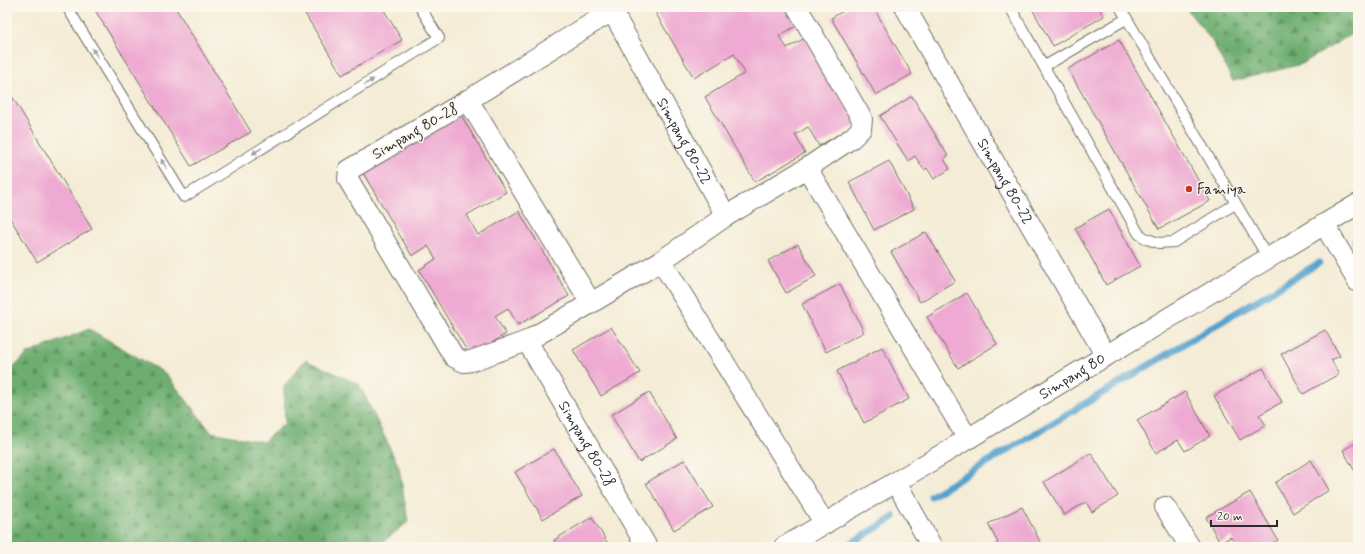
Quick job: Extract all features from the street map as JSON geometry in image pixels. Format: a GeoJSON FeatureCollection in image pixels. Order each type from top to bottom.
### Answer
{"type":"FeatureCollection","features":[{"type":"Feature","properties":{"kind":"street"},"geometry":{"type":"LineString","coordinates":[[591,304],[661,260],[726,216],[807,168],[852,138],[861,129],[862,119],[796,7]]}},
{"type":"Feature","properties":{"kind":"street","name":"Simpang 80-22"},"geometry":{"type":"LineString","coordinates":[[906,7],[1106,356]]}},
{"type":"Feature","properties":{"kind":"street"},"geometry":{"type":"LineString","coordinates":[[468,100],[615,9]]}},
{"type":"Feature","properties":{"kind":"street","name":"Simpang 80-22"},"geometry":{"type":"LineString","coordinates":[[615,9],[726,216]]}},
{"type":"Feature","properties":{"kind":"street","name":"Simpang 80-28"},"geometry":{"type":"LineString","coordinates":[[468,100],[591,304],[527,341],[471,361],[464,362],[454,357],[348,179],[349,170],[468,100]]}},
{"type":"Feature","properties":{"kind":"street"},"geometry":{"type":"LineString","coordinates":[[807,168],[968,438]]}},
{"type":"Feature","properties":{"kind":"street","name":"Simpang 80"},"geometry":{"type":"LineString","coordinates":[[784,547],[896,482],[1358,204]]}},
{"type":"Feature","properties":{"kind":"street"},"geometry":{"type":"LineString","coordinates":[[1324,224],[1358,282]]}},
{"type":"Feature","properties":{"kind":"street"},"geometry":{"type":"LineString","coordinates":[[661,260],[825,524]]}},
{"type":"Feature","properties":{"kind":"street","name":"Simpang 80-28"},"geometry":{"type":"LineString","coordinates":[[527,341],[647,547]]}},
{"type":"Feature","properties":{"kind":"street"},"geometry":{"type":"LineString","coordinates":[[896,482],[932,547]]}},
{"type":"Feature","properties":{"kind":"street"},"geometry":{"type":"LineString","coordinates":[[1165,507],[1190,547]]}},
{"type":"Feature","properties":{"kind":"lane"},"geometry":{"type":"LineString","coordinates":[[67,7],[184,197],[439,38],[420,7]]}},
{"type":"Feature","properties":{"kind":"lane"},"geometry":{"type":"LineString","coordinates":[[1010,7],[1139,234],[1147,239],[1159,243],[1174,242],[1235,204]]}},
{"type":"Feature","properties":{"kind":"lane"},"geometry":{"type":"LineString","coordinates":[[1120,7],[1268,258]]}},
{"type":"Feature","properties":{"kind":"lane"},"geometry":{"type":"LineString","coordinates":[[1044,66],[1126,18]]}},
{"type":"Feature","properties":{"kind":"green space"},"geometry":{"type":"Polygon","coordinates":[[[1185,7],[1358,7],[1358,30],[1302,64],[1233,81],[1212,41],[1185,7]]]}},
{"type":"Feature","properties":{"kind":"green space"},"geometry":{"type":"Polygon","coordinates":[[[89,329],[166,374],[211,432],[263,442],[285,423],[284,386],[305,360],[359,384],[399,467],[408,522],[377,547],[7,547],[7,374],[27,354],[89,329]]]}},
{"type":"Feature","properties":{"kind":"building"},"geometry":{"type":"Polygon","coordinates":[[[93,7],[175,7],[251,132],[191,166],[93,7]]]}},
{"type":"Feature","properties":{"kind":"building"},"geometry":{"type":"Polygon","coordinates":[[[301,7],[382,7],[402,40],[342,75],[301,7]]]}},
{"type":"Feature","properties":{"kind":"building"},"geometry":{"type":"Polygon","coordinates":[[[652,7],[785,7],[796,26],[779,36],[787,48],[805,38],[856,124],[819,146],[808,127],[795,135],[805,153],[755,182],[705,97],[745,73],[734,54],[694,78],[652,7]]]}},
{"type":"Feature","properties":{"kind":"building"},"geometry":{"type":"Polygon","coordinates":[[[850,7],[873,7],[912,74],[876,95],[831,18],[850,7]]]}},
{"type":"Feature","properties":{"kind":"building"},"geometry":{"type":"Polygon","coordinates":[[[1031,7],[1098,7],[1104,16],[1053,46],[1031,7]]]}},
{"type":"Feature","properties":{"kind":"building"},"geometry":{"type":"Polygon","coordinates":[[[1119,40],[1210,201],[1159,229],[1068,69],[1119,40]]]}},
{"type":"Feature","properties":{"kind":"building"},"geometry":{"type":"Polygon","coordinates":[[[7,88],[92,229],[37,262],[7,213],[7,88]]]}},
{"type":"Feature","properties":{"kind":"building"},"geometry":{"type":"Polygon","coordinates":[[[912,96],[948,156],[944,159],[950,169],[934,179],[927,168],[924,170],[915,156],[908,161],[880,116],[912,96]]]}},
{"type":"Feature","properties":{"kind":"building"},"geometry":{"type":"Polygon","coordinates":[[[461,115],[506,192],[467,215],[478,235],[519,211],[569,296],[518,325],[508,308],[495,316],[506,334],[470,356],[419,270],[436,259],[428,246],[412,256],[363,173],[461,115]]]}},
{"type":"Feature","properties":{"kind":"building"},"geometry":{"type":"Polygon","coordinates":[[[889,161],[914,209],[874,230],[849,182],[889,161]]]}},
{"type":"Feature","properties":{"kind":"building"},"geometry":{"type":"Polygon","coordinates":[[[1109,209],[1140,266],[1106,285],[1075,228],[1109,209]]]}},
{"type":"Feature","properties":{"kind":"building"},"geometry":{"type":"Polygon","coordinates":[[[926,232],[955,281],[920,302],[891,252],[926,232]]]}},
{"type":"Feature","properties":{"kind":"building"},"geometry":{"type":"Polygon","coordinates":[[[798,244],[816,276],[786,293],[768,261],[798,244]]]}},
{"type":"Feature","properties":{"kind":"building"},"geometry":{"type":"Polygon","coordinates":[[[840,284],[864,332],[826,352],[802,304],[840,284]]]}},
{"type":"Feature","properties":{"kind":"building"},"geometry":{"type":"Polygon","coordinates":[[[967,293],[997,344],[958,368],[927,317],[967,293]]]}},
{"type":"Feature","properties":{"kind":"building"},"geometry":{"type":"Polygon","coordinates":[[[611,327],[640,373],[601,396],[573,350],[611,327]]]}},
{"type":"Feature","properties":{"kind":"building"},"geometry":{"type":"Polygon","coordinates":[[[1325,330],[1340,356],[1331,360],[1339,374],[1303,394],[1281,354],[1325,330]]]}},
{"type":"Feature","properties":{"kind":"building"},"geometry":{"type":"Polygon","coordinates":[[[882,347],[909,399],[864,423],[837,371],[882,347]]]}},
{"type":"Feature","properties":{"kind":"building"},"geometry":{"type":"Polygon","coordinates":[[[1263,368],[1282,402],[1259,415],[1266,425],[1240,440],[1214,396],[1263,368]]]}},
{"type":"Feature","properties":{"kind":"building"},"geometry":{"type":"Polygon","coordinates":[[[649,392],[677,439],[639,462],[611,415],[649,392]]]}},
{"type":"Feature","properties":{"kind":"building"},"geometry":{"type":"Polygon","coordinates":[[[1185,392],[1210,436],[1185,451],[1178,440],[1156,453],[1137,420],[1185,392]]]}},
{"type":"Feature","properties":{"kind":"building"},"geometry":{"type":"Polygon","coordinates":[[[1358,442],[1358,477],[1343,450],[1358,442]]]}},
{"type":"Feature","properties":{"kind":"building"},"geometry":{"type":"Polygon","coordinates":[[[554,449],[582,496],[543,519],[515,472],[554,449]]]}},
{"type":"Feature","properties":{"kind":"building"},"geometry":{"type":"Polygon","coordinates":[[[1091,453],[1118,496],[1092,512],[1086,502],[1064,515],[1044,482],[1091,453]]]}},
{"type":"Feature","properties":{"kind":"building"},"geometry":{"type":"Polygon","coordinates":[[[684,460],[713,507],[674,530],[646,483],[684,460]]]}},
{"type":"Feature","properties":{"kind":"building"},"geometry":{"type":"Polygon","coordinates":[[[1311,460],[1329,490],[1293,513],[1275,483],[1311,460]]]}},
{"type":"Feature","properties":{"kind":"building"},"geometry":{"type":"Polygon","coordinates":[[[1250,492],[1278,540],[1265,547],[1237,547],[1231,537],[1220,543],[1206,517],[1250,492]]]}},
{"type":"Feature","properties":{"kind":"building"},"geometry":{"type":"Polygon","coordinates":[[[1022,507],[1043,547],[991,547],[998,543],[988,524],[1022,507]]]}},
{"type":"Feature","properties":{"kind":"building"},"geometry":{"type":"Polygon","coordinates":[[[592,517],[610,547],[558,547],[554,540],[592,517]]]}},
{"type":"Feature","properties":{"kind":"waterway"},"geometry":{"type":"LineString","coordinates":[[931,496],[1319,263]]}},
{"type":"Feature","properties":{"kind":"waterway"},"geometry":{"type":"LineString","coordinates":[[845,547],[894,517]]}},
{"type":"Feature","properties":{"kind":"place","name":"Famiya"},"geometry":{"type":"Point","coordinates":[1189,189]}}]}
